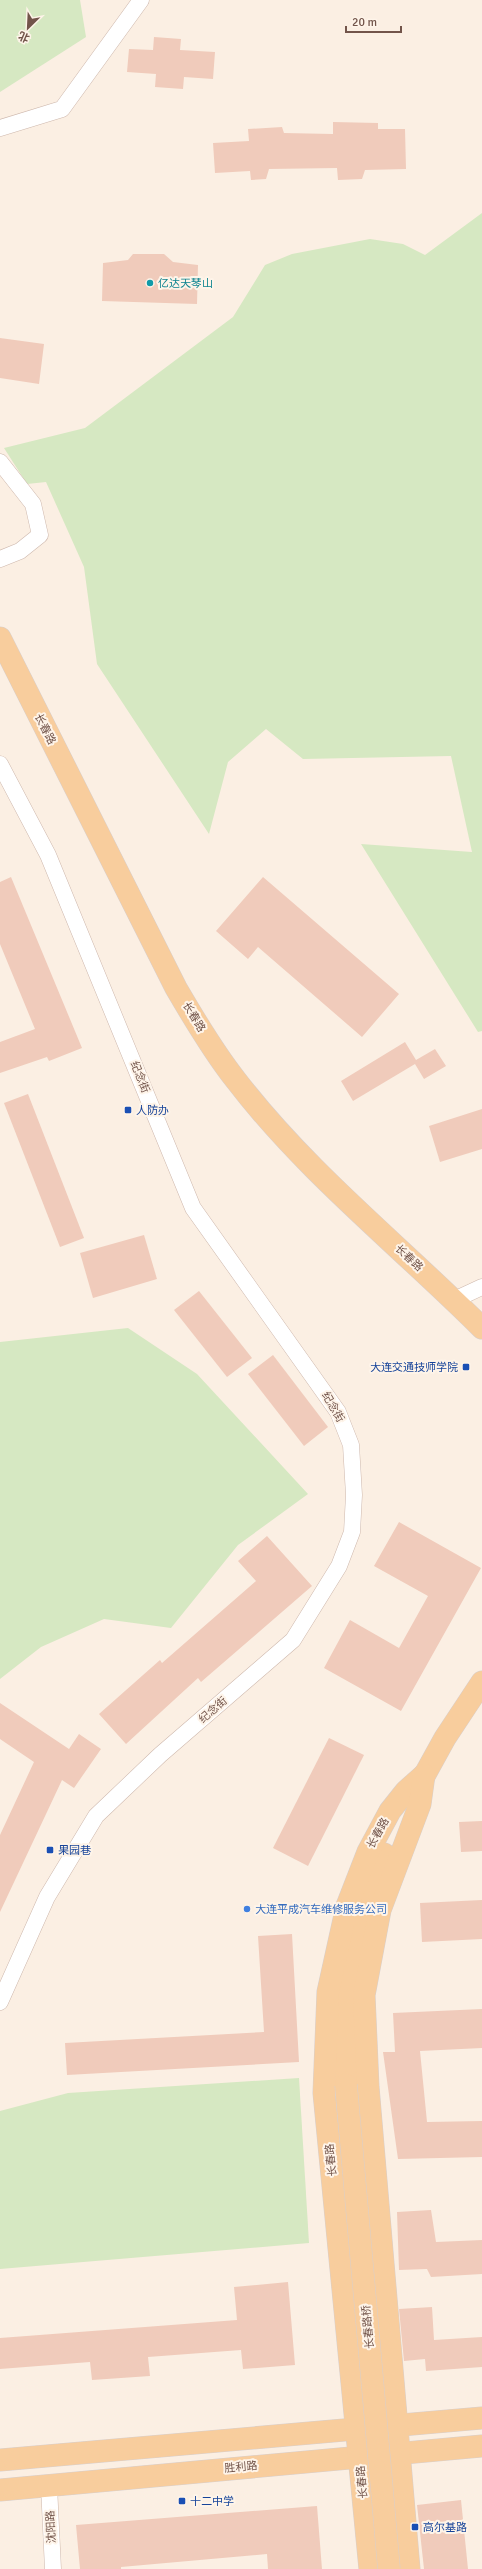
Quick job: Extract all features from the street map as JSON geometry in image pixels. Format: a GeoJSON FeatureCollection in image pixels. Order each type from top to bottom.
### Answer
{"type":"FeatureCollection","features":[{"type":"Feature","properties":{"kind":"main road","name":"长春路"},"geometry":{"type":"LineString","coordinates":[[0,638],[176,988],[200,1030],[235,1080],[295,1148],[482,1328]]}},
{"type":"Feature","properties":{"kind":"main road","name":"长春路"},"geometry":{"type":"LineString","coordinates":[[346,2085],[347,2009],[357,1940],[377,1867],[424,1775],[482,1682]]}},
{"type":"Feature","properties":{"kind":"main road","name":"长春路"},"geometry":{"type":"LineString","coordinates":[[410,2569],[368,2087],[364,1995],[380,1910],[420,1804],[424,1775]]}},
{"type":"Feature","properties":{"kind":"main road","name":"长春路"},"geometry":{"type":"LineString","coordinates":[[370,2569],[324,2093],[328,1992],[347,1906],[368,1852],[390,1812],[406,1791],[424,1775]]}},
{"type":"Feature","properties":{"kind":"main road","name":"长春路桥"},"geometry":{"type":"LineString","coordinates":[[346,2085],[389,2569]]}},
{"type":"Feature","properties":{"kind":"main road"},"geometry":{"type":"LineString","coordinates":[[0,2460],[482,2418]]}},
{"type":"Feature","properties":{"kind":"main road","name":"胜利路"},"geometry":{"type":"LineString","coordinates":[[0,2490],[482,2446]]}},
{"type":"Feature","properties":{"kind":"street"},"geometry":{"type":"LineString","coordinates":[[0,128],[62,109],[141,0]]}},
{"type":"Feature","properties":{"kind":"street"},"geometry":{"type":"LineString","coordinates":[[0,462],[33,504],[40,535],[20,551],[0,559]]}},
{"type":"Feature","properties":{"kind":"street","name":"纪念街"},"geometry":{"type":"LineString","coordinates":[[0,764],[48,855],[193,1208],[338,1412],[351,1445],[354,1495],[352,1532],[339,1566],[293,1640],[160,1755],[96,1816],[47,1896],[0,2002]]}},
{"type":"Feature","properties":{"kind":"street"},"geometry":{"type":"LineString","coordinates":[[454,1300],[482,1287]]}},
{"type":"Feature","properties":{"kind":"street","name":"沈阳路"},"geometry":{"type":"LineString","coordinates":[[49,2486],[53,2569]]}},
{"type":"Feature","properties":{"kind":"green space"},"geometry":{"type":"Polygon","coordinates":[[[0,0],[80,0],[86,37],[0,92],[0,0]]]}},
{"type":"Feature","properties":{"kind":"green space"},"geometry":{"type":"Polygon","coordinates":[[[482,213],[482,1031],[478,1032],[361,844],[472,852],[451,756],[303,759],[266,729],[228,762],[209,834],[97,664],[84,567],[46,482],[27,484],[4,448],[85,428],[233,317],[265,265],[292,254],[370,239],[403,244],[425,255],[482,213]]]}},
{"type":"Feature","properties":{"kind":"green space"},"geometry":{"type":"Polygon","coordinates":[[[128,1328],[197,1374],[308,1494],[238,1545],[171,1628],[104,1619],[41,1647],[0,1679],[0,1342],[128,1328]]]}},
{"type":"Feature","properties":{"kind":"green space"},"geometry":{"type":"Polygon","coordinates":[[[299,2078],[309,2243],[0,2269],[0,2111],[68,2093],[299,2078]]]}},
{"type":"Feature","properties":{"kind":"building"},"geometry":{"type":"Polygon","coordinates":[[[154,37],[181,39],[180,50],[215,52],[213,79],[184,77],[183,89],[155,87],[156,74],[127,72],[129,49],[153,50],[154,37]]]}},
{"type":"Feature","properties":{"kind":"building"},"geometry":{"type":"Polygon","coordinates":[[[333,122],[378,123],[378,129],[405,129],[406,169],[365,170],[362,179],[338,180],[337,168],[269,169],[266,179],[251,180],[250,171],[215,173],[213,143],[249,141],[248,129],[282,127],[284,133],[333,134],[333,122]]]}},
{"type":"Feature","properties":{"kind":"building","name":"亿达天琴山"},"geometry":{"type":"Polygon","coordinates":[[[133,254],[164,254],[173,262],[198,265],[197,304],[102,301],[103,263],[128,260],[133,254]]]}},
{"type":"Feature","properties":{"kind":"building"},"geometry":{"type":"Polygon","coordinates":[[[0,338],[44,344],[39,384],[0,378],[0,338]]]}},
{"type":"Feature","properties":{"kind":"building"},"geometry":{"type":"Polygon","coordinates":[[[11,877],[82,1048],[49,1061],[47,1057],[0,1073],[0,1042],[35,1029],[0,944],[0,882],[11,877]]]}},
{"type":"Feature","properties":{"kind":"building"},"geometry":{"type":"Polygon","coordinates":[[[263,877],[399,994],[362,1037],[258,947],[248,959],[216,931],[263,877]]]}},
{"type":"Feature","properties":{"kind":"building"},"geometry":{"type":"Polygon","coordinates":[[[405,1042],[416,1060],[435,1049],[446,1066],[424,1079],[415,1064],[353,1101],[341,1081],[405,1042]]]}},
{"type":"Feature","properties":{"kind":"building"},"geometry":{"type":"Polygon","coordinates":[[[28,1094],[84,1238],[60,1247],[4,1103],[28,1094]]]}},
{"type":"Feature","properties":{"kind":"building"},"geometry":{"type":"Polygon","coordinates":[[[482,1109],[482,1149],[440,1162],[429,1126],[482,1109]]]}},
{"type":"Feature","properties":{"kind":"building"},"geometry":{"type":"Polygon","coordinates":[[[144,1235],[157,1279],[93,1298],[80,1253],[144,1235]]]}},
{"type":"Feature","properties":{"kind":"building"},"geometry":{"type":"Polygon","coordinates":[[[199,1291],[252,1358],[227,1377],[174,1310],[199,1291]]]}},
{"type":"Feature","properties":{"kind":"building"},"geometry":{"type":"Polygon","coordinates":[[[273,1355],[328,1427],[304,1446],[248,1374],[273,1355]]]}},
{"type":"Feature","properties":{"kind":"building"},"geometry":{"type":"Polygon","coordinates":[[[399,1522],[481,1568],[401,1711],[324,1668],[350,1620],[399,1648],[428,1596],[374,1566],[399,1522]]]}},
{"type":"Feature","properties":{"kind":"building"},"geometry":{"type":"Polygon","coordinates":[[[267,1536],[312,1586],[201,1682],[198,1678],[126,1744],[99,1714],[160,1660],[162,1663],[256,1581],[238,1561],[267,1536]]]}},
{"type":"Feature","properties":{"kind":"building"},"geometry":{"type":"Polygon","coordinates":[[[0,1703],[69,1749],[79,1734],[101,1749],[74,1788],[62,1780],[0,1912],[0,1835],[34,1762],[0,1739],[0,1703]]]}},
{"type":"Feature","properties":{"kind":"building"},"geometry":{"type":"Polygon","coordinates":[[[329,1738],[364,1755],[308,1866],[273,1848],[329,1738]]]}},
{"type":"Feature","properties":{"kind":"building"},"geometry":{"type":"Polygon","coordinates":[[[482,1821],[482,1851],[461,1852],[459,1822],[482,1821]]]}},
{"type":"Feature","properties":{"kind":"building"},"geometry":{"type":"Polygon","coordinates":[[[482,1900],[482,1939],[422,1942],[420,1903],[482,1900]]]}},
{"type":"Feature","properties":{"kind":"building"},"geometry":{"type":"Polygon","coordinates":[[[292,1934],[299,2062],[67,2075],[65,2043],[264,2032],[258,1936],[292,1934]]]}},
{"type":"Feature","properties":{"kind":"building"},"geometry":{"type":"Polygon","coordinates":[[[482,2009],[482,2048],[420,2051],[427,2122],[482,2121],[482,2157],[398,2159],[383,2052],[395,2052],[393,2013],[482,2009]]]}},
{"type":"Feature","properties":{"kind":"building"},"geometry":{"type":"Polygon","coordinates":[[[431,2210],[436,2242],[482,2240],[482,2274],[431,2277],[427,2269],[399,2270],[397,2212],[431,2210]]]}},
{"type":"Feature","properties":{"kind":"building"},"geometry":{"type":"Polygon","coordinates":[[[288,2282],[295,2365],[243,2369],[241,2350],[148,2357],[150,2376],[92,2380],[90,2362],[0,2369],[0,2338],[237,2320],[234,2287],[288,2282]]]}},
{"type":"Feature","properties":{"kind":"building"},"geometry":{"type":"Polygon","coordinates":[[[432,2307],[434,2340],[482,2337],[482,2367],[426,2371],[425,2359],[404,2361],[399,2309],[432,2307]]]}},
{"type":"Feature","properties":{"kind":"building"},"geometry":{"type":"Polygon","coordinates":[[[461,2500],[468,2569],[424,2569],[417,2505],[461,2500]]]}},
{"type":"Feature","properties":{"kind":"building"},"geometry":{"type":"Polygon","coordinates":[[[317,2506],[322,2569],[268,2569],[267,2554],[121,2567],[121,2569],[80,2569],[76,2525],[317,2506]]]}},
{"type":"Feature","properties":{"kind":"place","name":"亿达天琴山"},"geometry":{"type":"Point","coordinates":[150,283]}},
{"type":"Feature","properties":{"kind":"place","name":"人防办"},"geometry":{"type":"Point","coordinates":[128,1110]}},
{"type":"Feature","properties":{"kind":"place","name":"大连交通技师学院"},"geometry":{"type":"Point","coordinates":[466,1367]}},
{"type":"Feature","properties":{"kind":"place","name":"果园巷"},"geometry":{"type":"Point","coordinates":[50,1850]}},
{"type":"Feature","properties":{"kind":"place","name":"大连平成汽车维修服务公司"},"geometry":{"type":"Point","coordinates":[247,1909]}},
{"type":"Feature","properties":{"kind":"place","name":"十二中学"},"geometry":{"type":"Point","coordinates":[182,2501]}},
{"type":"Feature","properties":{"kind":"place","name":"高尔基路"},"geometry":{"type":"Point","coordinates":[415,2527]}}]}
